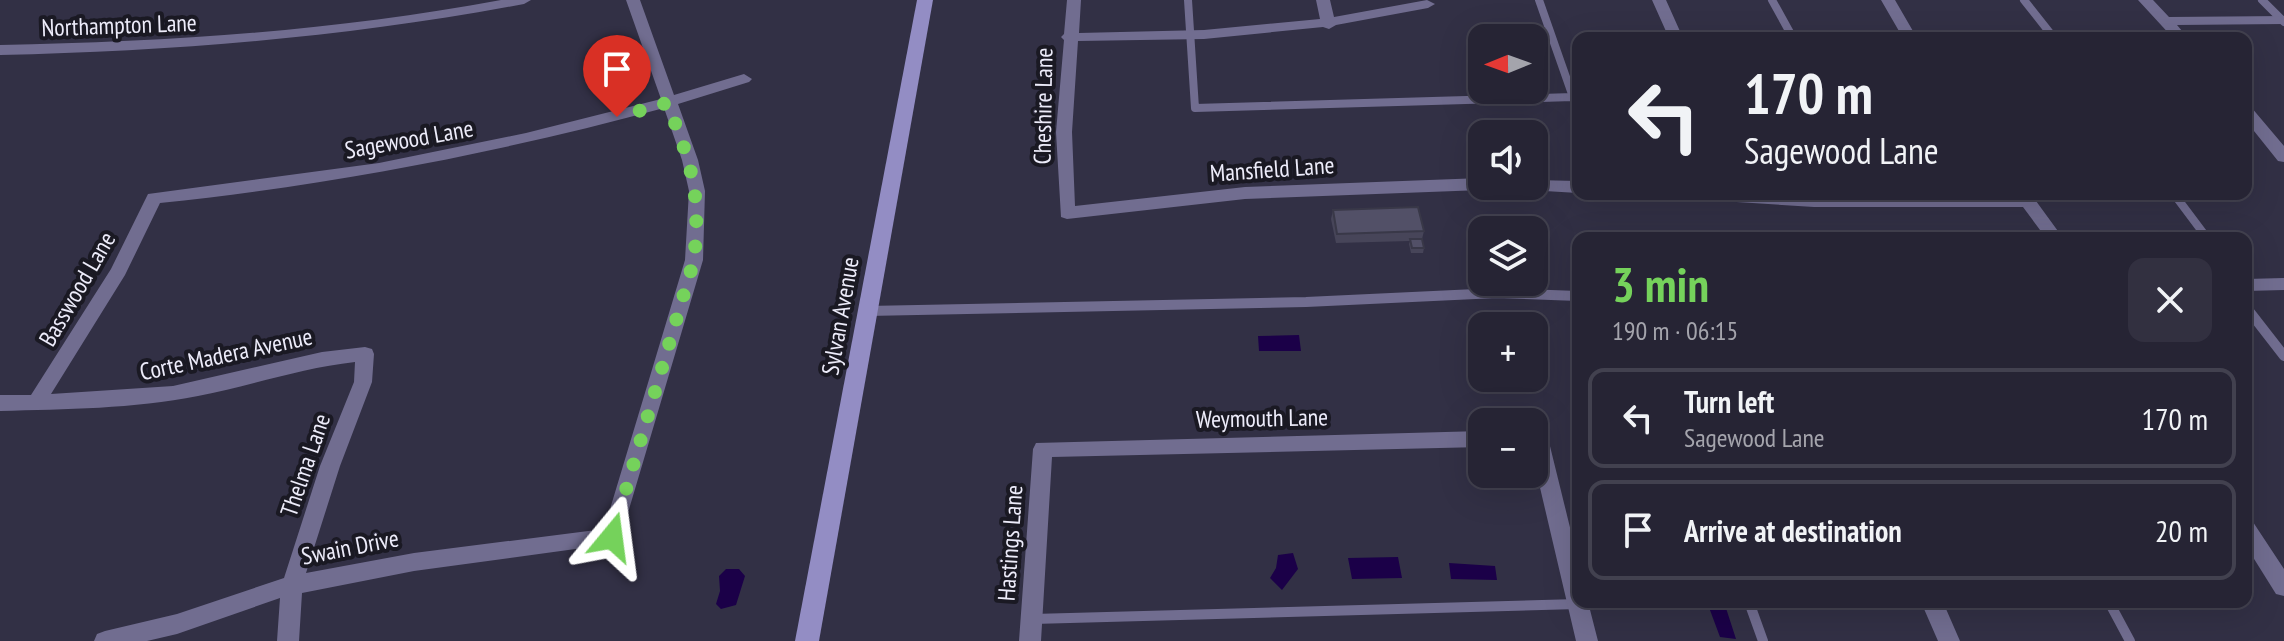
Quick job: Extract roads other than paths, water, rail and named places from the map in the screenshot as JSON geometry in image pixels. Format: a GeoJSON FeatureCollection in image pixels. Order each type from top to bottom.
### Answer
{"type":"FeatureCollection","features":[{"type":"Feature","properties":{"kind":"main road","name":"Sylvan Avenue"},"geometry":{"type":"LineString","coordinates":[[807,641],[925,0]]}},
{"type":"Feature","properties":{"kind":"street","name":"Northampton Lane"},"geometry":{"type":"LineString","coordinates":[[0,50],[238,42],[368,28],[524,0]]}},
{"type":"Feature","properties":{"kind":"street"},"geometry":{"type":"LineString","coordinates":[[633,0],[667,103]]}},
{"type":"Feature","properties":{"kind":"street","name":"Cheshire Lane"},"geometry":{"type":"LineString","coordinates":[[1067,213],[1064,132],[1068,37],[1074,0]]}},
{"type":"Feature","properties":{"kind":"street"},"geometry":{"type":"LineString","coordinates":[[1323,0],[1329,25]]}},
{"type":"Feature","properties":{"kind":"street"},"geometry":{"type":"LineString","coordinates":[[1659,0],[1673,32]]}},
{"type":"Feature","properties":{"kind":"street"},"geometry":{"type":"LineString","coordinates":[[1888,0],[1907,32]]}},
{"type":"Feature","properties":{"kind":"street"},"geometry":{"type":"LineString","coordinates":[[2145,0],[2176,32]]}},
{"type":"Feature","properties":{"kind":"street"},"geometry":{"type":"LineString","coordinates":[[1068,37],[1189,37],[1329,25],[1428,4]]}},
{"type":"Feature","properties":{"kind":"street"},"geometry":{"type":"LineString","coordinates":[[2166,21],[2283,21]]}},
{"type":"Feature","properties":{"kind":"street","name":"Sagewood Lane"},"geometry":{"type":"LineString","coordinates":[[154,198],[272,185],[430,160],[578,128],[744,79]]}},
{"type":"Feature","properties":{"kind":"street","name":"Swain Drive"},"geometry":{"type":"LineString","coordinates":[[105,641],[177,624],[292,585],[414,562],[612,537],[694,260],[697,191],[690,160],[667,103]]}},
{"type":"Feature","properties":{"kind":"street"},"geometry":{"type":"LineString","coordinates":[[2252,118],[2284,157]]}},
{"type":"Feature","properties":{"kind":"street","name":"Mansfield Lane"},"geometry":{"type":"LineString","coordinates":[[1067,213],[1245,193],[1468,185]]}},
{"type":"Feature","properties":{"kind":"street"},"geometry":{"type":"LineString","coordinates":[[1548,186],[1572,187]]}},
{"type":"Feature","properties":{"kind":"street","name":"Basswood Lane"},"geometry":{"type":"LineString","coordinates":[[36,402],[119,271],[154,198]]}},
{"type":"Feature","properties":{"kind":"street"},"geometry":{"type":"LineString","coordinates":[[2026,200],[2050,232]]}},
{"type":"Feature","properties":{"kind":"street"},"geometry":{"type":"LineString","coordinates":[[2252,285],[2284,284]]}},
{"type":"Feature","properties":{"kind":"street","name":"Corte Madera Avenue"},"geometry":{"type":"LineString","coordinates":[[0,403],[147,397],[222,383],[320,357],[365,354]]}},
{"type":"Feature","properties":{"kind":"street","name":"Thelma Lane"},"geometry":{"type":"LineString","coordinates":[[288,641],[292,585],[330,466],[363,382],[365,354]]}},
{"type":"Feature","properties":{"kind":"street","name":"Weymouth Lane"},"geometry":{"type":"LineString","coordinates":[[1043,449],[1468,439]]}},
{"type":"Feature","properties":{"kind":"street","name":"Hastings Lane"},"geometry":{"type":"LineString","coordinates":[[1030,641],[1043,449]]}},
{"type":"Feature","properties":{"kind":"street"},"geometry":{"type":"LineString","coordinates":[[1548,485],[1572,580]]}},
{"type":"Feature","properties":{"kind":"street"},"geometry":{"type":"LineString","coordinates":[[2252,537],[2284,587]]}},
{"type":"Feature","properties":{"kind":"street"},"geometry":{"type":"LineString","coordinates":[[1579,608],[1587,641]]}},
{"type":"Feature","properties":{"kind":"street"},"geometry":{"type":"LineString","coordinates":[[1935,608],[1949,641]]}},
{"type":"Feature","properties":{"kind":"lane"},"geometry":{"type":"LineString","coordinates":[[1188,0],[1195,108],[1572,97]]}},
{"type":"Feature","properties":{"kind":"lane"},"geometry":{"type":"LineString","coordinates":[[1539,0],[1572,94]]}},
{"type":"Feature","properties":{"kind":"lane"},"geometry":{"type":"LineString","coordinates":[[1772,0],[1790,32]]}},
{"type":"Feature","properties":{"kind":"lane"},"geometry":{"type":"LineString","coordinates":[[2024,0],[2049,32]]}},
{"type":"Feature","properties":{"kind":"lane"},"geometry":{"type":"LineString","coordinates":[[2262,0],[2283,21]]}},
{"type":"Feature","properties":{"kind":"lane"},"geometry":{"type":"LineString","coordinates":[[2178,200],[2202,232]]}},
{"type":"Feature","properties":{"kind":"lane"},"geometry":{"type":"LineString","coordinates":[[867,311],[1306,302],[1497,293],[1572,296]]}},
{"type":"Feature","properties":{"kind":"lane"},"geometry":{"type":"LineString","coordinates":[[2252,315],[2284,356]]}},
{"type":"Feature","properties":{"kind":"lane"},"geometry":{"type":"LineString","coordinates":[[1031,619],[1572,604]]}},
{"type":"Feature","properties":{"kind":"lane"},"geometry":{"type":"LineString","coordinates":[[1751,608],[1763,641]]}},
{"type":"Feature","properties":{"kind":"lane"},"geometry":{"type":"LineString","coordinates":[[2112,608],[2130,641]]}}]}
